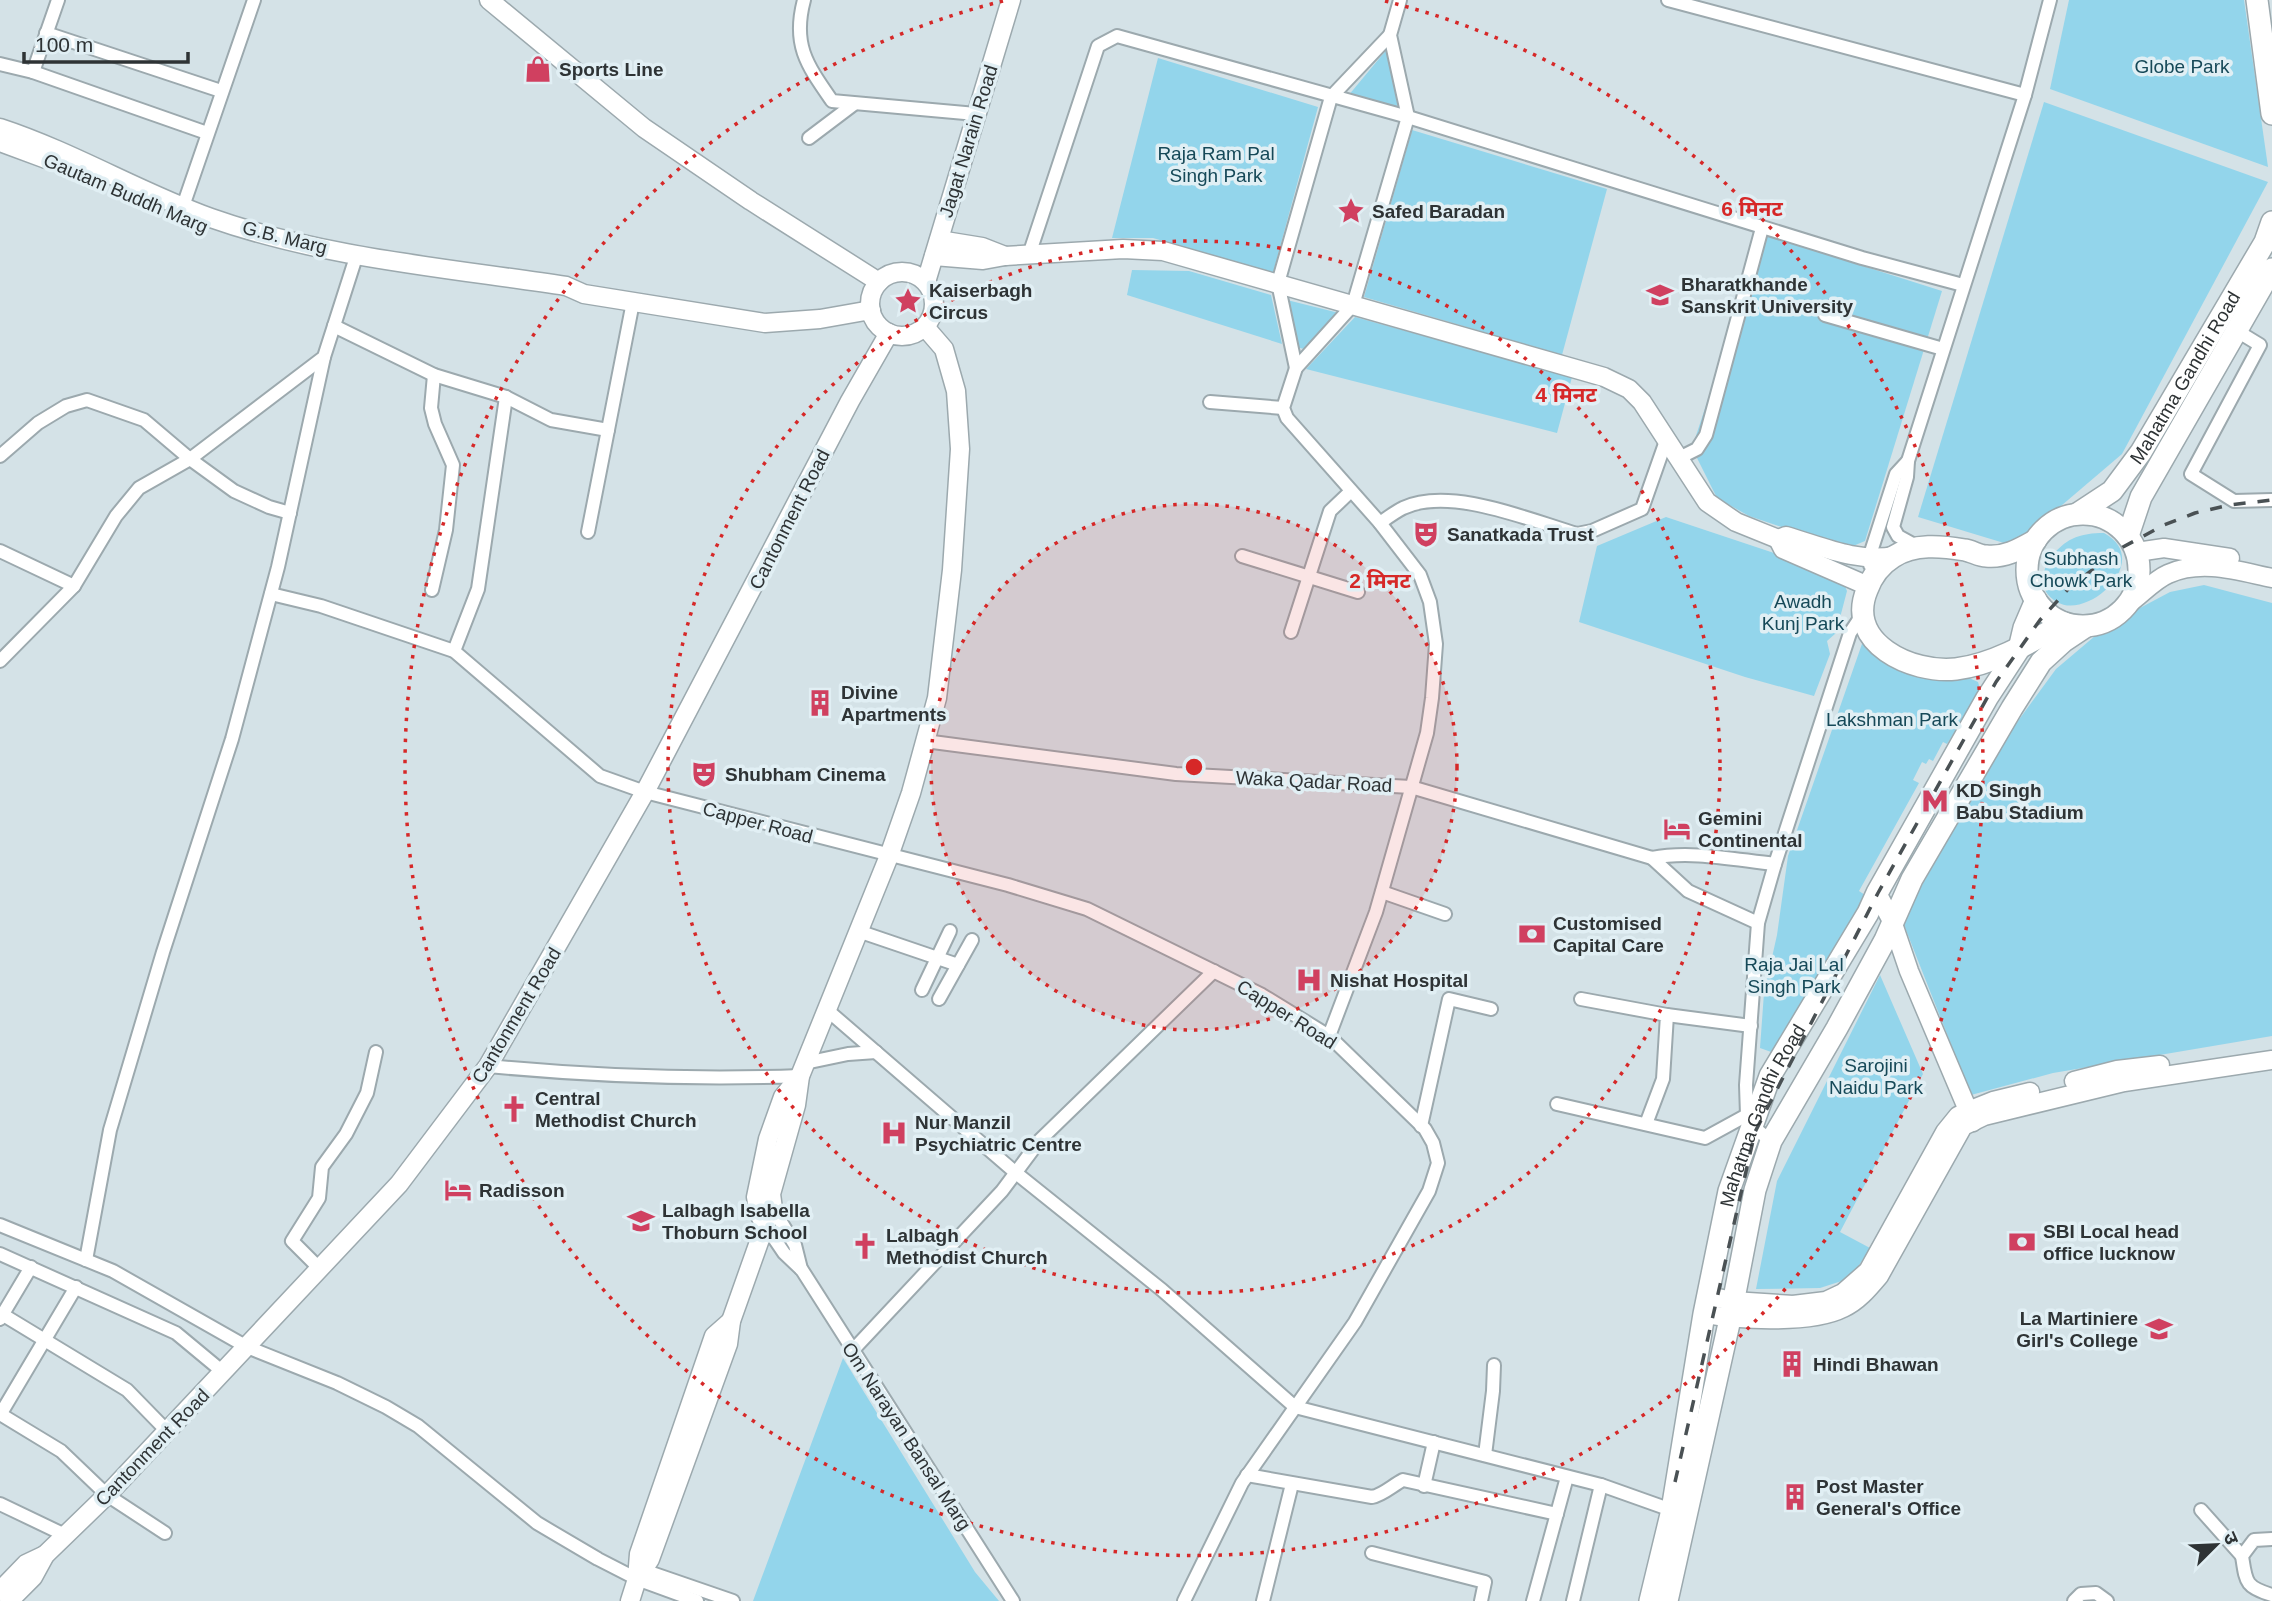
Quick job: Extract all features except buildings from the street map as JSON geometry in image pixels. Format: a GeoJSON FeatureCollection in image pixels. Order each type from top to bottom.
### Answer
{"type":"FeatureCollection","features":[{"type":"Feature","properties":{"kind":"main road"},"geometry":{"type":"LineString","coordinates":[[2257,0],[2272,114]]}},
{"type":"Feature","properties":{"kind":"main road","name":"Mahatma Gandhi Road"},"geometry":{"type":"LineString","coordinates":[[2077,514],[2112,491],[2141,452],[2265,242],[2272,222]]}},
{"type":"Feature","properties":{"kind":"main road","name":"Mahatma Gandhi Road"},"geometry":{"type":"LineString","coordinates":[[2132,544],[2141,498],[2272,269]]}},
{"type":"Feature","properties":{"kind":"main road"},"geometry":{"type":"LineString","coordinates":[[2077,514],[2096,515],[2113,523],[2132,544],[2140,570],[2137,588],[2129,604],[2109,620],[2085,627],[2064,623],[2048,614],[2029,586],[2029,555],[2036,540],[2046,528],[2060,519],[2077,514]]}},
{"type":"Feature","properties":{"kind":"main road"},"geometry":{"type":"LineString","coordinates":[[2036,540],[2012,554],[1986,556],[1967,550],[1918,547],[1894,556],[1881,566],[1869,583],[1863,598],[1862,615],[1873,639],[1905,663],[1955,669],[1979,664],[2019,649],[2064,623]]}},
{"type":"Feature","properties":{"kind":"main road","name":"Mahatma Gandhi Road"},"geometry":{"type":"LineString","coordinates":[[1667,1601],[1706,1305],[1729,1191],[1749,1120],[1778,1060],[2019,649],[2024,628],[2036,600]]}},
{"type":"Feature","properties":{"kind":"main road","name":"Mahatma Gandhi Road"},"geometry":{"type":"LineString","coordinates":[[1650,1601],[1679,1513],[1731,1310],[1755,1190],[1771,1141],[1837,1028],[1912,879],[2040,662],[2085,627]]}},
{"type":"Feature","properties":{"kind":"main road"},"geometry":{"type":"LineString","coordinates":[[1979,664],[1990,675],[1995,686]]}},
{"type":"Feature","properties":{"kind":"street"},"geometry":{"type":"LineString","coordinates":[[33,72],[58,0]]}},
{"type":"Feature","properties":{"kind":"street"},"geometry":{"type":"LineString","coordinates":[[181,211],[254,0]]}},
{"type":"Feature","properties":{"kind":"street"},"geometry":{"type":"LineString","coordinates":[[489,0],[644,128],[751,201],[879,282]]}},
{"type":"Feature","properties":{"kind":"street"},"geometry":{"type":"LineString","coordinates":[[804,0],[799,22],[802,46],[810,69],[832,101],[976,114]]}},
{"type":"Feature","properties":{"kind":"street","name":"Jagat Narain Road"},"geometry":{"type":"LineString","coordinates":[[926,282],[1011,0]]}},
{"type":"Feature","properties":{"kind":"street"},"geometry":{"type":"LineString","coordinates":[[1296,368],[1278,283],[1331,97],[1390,35],[1400,0]]}},
{"type":"Feature","properties":{"kind":"street"},"geometry":{"type":"LineString","coordinates":[[1668,0],[2025,95]]}},
{"type":"Feature","properties":{"kind":"street"},"geometry":{"type":"LineString","coordinates":[[1918,547],[1898,536],[1894,527],[1907,477],[1908,461],[2025,95],[2050,0]]}},
{"type":"Feature","properties":{"kind":"street"},"geometry":{"type":"LineString","coordinates":[[46,33],[222,91]]}},
{"type":"Feature","properties":{"kind":"street"},"geometry":{"type":"LineString","coordinates":[[1329,1037],[1382,892],[1427,733],[1436,644],[1430,602],[1420,575],[1380,523],[1287,418],[1283,408],[1296,368],[1353,304],[1408,117],[1390,35]]}},
{"type":"Feature","properties":{"kind":"street"},"geometry":{"type":"LineString","coordinates":[[1029,255],[1098,46],[1116,36],[1408,117],[1762,228],[1963,285]]}},
{"type":"Feature","properties":{"kind":"street"},"geometry":{"type":"LineString","coordinates":[[0,64],[33,72],[207,133]]}},
{"type":"Feature","properties":{"kind":"street"},"geometry":{"type":"LineString","coordinates":[[809,138],[854,104]]}},
{"type":"Feature","properties":{"kind":"street","name":"G.B. Marg"},"geometry":{"type":"LineString","coordinates":[[0,128],[181,211],[355,259],[566,286],[584,294],[765,323],[820,319],[871,310]]}},
{"type":"Feature","properties":{"kind":"street","name":"Gautam Buddh Marg"},"geometry":{"type":"LineString","coordinates":[[0,142],[181,211]]}},
{"type":"Feature","properties":{"kind":"street"},"geometry":{"type":"LineString","coordinates":[[1679,458],[1697,449],[1706,435],[1762,228]]}},
{"type":"Feature","properties":{"kind":"street"},"geometry":{"type":"LineString","coordinates":[[936,248],[983,260],[1005,256],[1123,249],[1163,251],[1604,377],[1629,389],[1642,402],[1707,502],[1735,522],[1778,539],[1786,537],[1854,556],[1894,556]]}},
{"type":"Feature","properties":{"kind":"street"},"geometry":{"type":"LineString","coordinates":[[86,1259],[110,1130],[163,952],[232,739],[271,594],[324,357],[355,259]]}},
{"type":"Feature","properties":{"kind":"street"},"geometry":{"type":"LineString","coordinates":[[904,272],[926,282],[934,304],[925,327],[914,334],[899,335],[889,333],[878,324],[871,310],[871,301],[879,282],[891,274],[904,272]]}},
{"type":"Feature","properties":{"kind":"street"},"geometry":{"type":"LineString","coordinates":[[588,532],[633,302]]}},
{"type":"Feature","properties":{"kind":"street"},"geometry":{"type":"LineString","coordinates":[[1825,315],[1943,349]]}},
{"type":"Feature","properties":{"kind":"street"},"geometry":{"type":"LineString","coordinates":[[334,326],[434,375],[506,397],[551,419],[608,430]]}},
{"type":"Feature","properties":{"kind":"street"},"geometry":{"type":"LineString","coordinates":[[630,1601],[640,1574],[639,1554],[714,1336],[732,1321],[769,1217],[771,1194],[796,1105],[802,1070],[889,856],[911,793],[937,698],[952,570],[960,449],[956,391],[944,349],[925,327]]}},
{"type":"Feature","properties":{"kind":"street"},"geometry":{"type":"LineString","coordinates":[[2237,331],[2260,345],[2191,474],[2234,501],[2272,500]]}},
{"type":"Feature","properties":{"kind":"street","name":"Cantonment Road"},"geometry":{"type":"LineString","coordinates":[[9,1601],[33,1577],[45,1555],[107,1495],[399,1184],[488,1066],[645,792],[850,401],[889,333]]}},
{"type":"Feature","properties":{"kind":"street"},"geometry":{"type":"LineString","coordinates":[[0,661],[74,586],[116,516],[139,488],[190,459],[324,357]]}},
{"type":"Feature","properties":{"kind":"street"},"geometry":{"type":"LineString","coordinates":[[432,590],[446,530],[453,466],[431,408],[434,375]]}},
{"type":"Feature","properties":{"kind":"street"},"geometry":{"type":"LineString","coordinates":[[271,594],[321,607],[454,651],[478,589],[506,397]]}},
{"type":"Feature","properties":{"kind":"street"},"geometry":{"type":"LineString","coordinates":[[0,456],[38,423],[66,406],[87,400],[144,420],[190,459],[234,491],[290,513]]}},
{"type":"Feature","properties":{"kind":"street"},"geometry":{"type":"LineString","coordinates":[[1210,402],[1283,408]]}},
{"type":"Feature","properties":{"kind":"street"},"geometry":{"type":"LineString","coordinates":[[1380,523],[1404,508],[1429,502],[1463,501],[1577,534],[1592,531],[1642,509],[1667,438]]}},
{"type":"Feature","properties":{"kind":"street"},"geometry":{"type":"LineString","coordinates":[[1778,539],[1783,549],[1869,583],[1869,558],[1896,474],[1908,461]]}},
{"type":"Feature","properties":{"kind":"street"},"geometry":{"type":"LineString","coordinates":[[1291,632],[1330,511],[1351,491]]}},
{"type":"Feature","properties":{"kind":"street"},"geometry":{"type":"LineString","coordinates":[[2132,544],[2272,568]]}},
{"type":"Feature","properties":{"kind":"street"},"geometry":{"type":"LineString","coordinates":[[0,551],[74,586]]}},
{"type":"Feature","properties":{"kind":"street"},"geometry":{"type":"LineString","coordinates":[[1242,556],[1358,592]]}},
{"type":"Feature","properties":{"kind":"street"},"geometry":{"type":"LineString","coordinates":[[2129,604],[2166,574],[2194,567],[2212,566],[2272,578]]}},
{"type":"Feature","properties":{"kind":"street"},"geometry":{"type":"LineString","coordinates":[[1771,1141],[1749,1120],[1746,1084],[1758,923],[1774,864],[1850,633],[1862,615]]}},
{"type":"Feature","properties":{"kind":"street","name":"Capper Road"},"geometry":{"type":"LineString","coordinates":[[454,651],[600,776],[645,792],[1008,885],[1087,909],[1214,971],[1262,995],[1329,1037],[1421,1126],[1433,1143],[1438,1163],[1429,1191],[1355,1322],[1247,1475],[1184,1601]]}},
{"type":"Feature","properties":{"kind":"street","name":"Waka Qadar Road"},"geometry":{"type":"LineString","coordinates":[[925,741],[1176,774],[1411,787],[1652,858],[1693,856],[1774,864]]}},
{"type":"Feature","properties":{"kind":"street","name":"Waka Qadar Road"},"geometry":{"type":"LineString","coordinates":[[1652,858],[1688,891],[1758,923]]}},
{"type":"Feature","properties":{"kind":"street"},"geometry":{"type":"LineString","coordinates":[[1382,892],[1445,914]]}},
{"type":"Feature","properties":{"kind":"street"},"geometry":{"type":"LineString","coordinates":[[1872,903],[1909,971],[1966,1118]]}},
{"type":"Feature","properties":{"kind":"street"},"geometry":{"type":"LineString","coordinates":[[858,931],[958,965]]}},
{"type":"Feature","properties":{"kind":"street"},"geometry":{"type":"LineString","coordinates":[[922,990],[950,931]]}},
{"type":"Feature","properties":{"kind":"street"},"geometry":{"type":"LineString","coordinates":[[939,999],[972,940]]}},
{"type":"Feature","properties":{"kind":"street"},"geometry":{"type":"LineString","coordinates":[[853,1350],[1002,1191],[1040,1140],[1214,971]]}},
{"type":"Feature","properties":{"kind":"street"},"geometry":{"type":"LineString","coordinates":[[1421,1126],[1449,999],[1491,1009]]}},
{"type":"Feature","properties":{"kind":"street"},"geometry":{"type":"LineString","coordinates":[[1581,999],[1667,1015],[1751,1026]]}},
{"type":"Feature","properties":{"kind":"street"},"geometry":{"type":"LineString","coordinates":[[827,1009],[1016,1173],[1162,1290],[1295,1407],[1601,1485],[1679,1513]]}},
{"type":"Feature","properties":{"kind":"street"},"geometry":{"type":"LineString","coordinates":[[1646,1124],[1663,1079],[1667,1015]]}},
{"type":"Feature","properties":{"kind":"street"},"geometry":{"type":"LineString","coordinates":[[1706,1305],[1731,1310],[1793,1305],[1826,1301],[1843,1293],[1868,1271],[1945,1132],[1993,1101],[2116,1070],[2272,1048]]}},
{"type":"Feature","properties":{"kind":"street"},"geometry":{"type":"LineString","coordinates":[[320,1269],[292,1241],[319,1198],[322,1167],[345,1134],[367,1093],[376,1052]]}},
{"type":"Feature","properties":{"kind":"street"},"geometry":{"type":"LineString","coordinates":[[488,1066],[573,1074],[726,1079],[802,1070],[848,1054],[876,1052]]}},
{"type":"Feature","properties":{"kind":"street"},"geometry":{"type":"LineString","coordinates":[[1966,1118],[2124,1082],[2272,1060]]}},
{"type":"Feature","properties":{"kind":"street"},"geometry":{"type":"LineString","coordinates":[[1557,1104],[1705,1138],[1749,1120]]}},
{"type":"Feature","properties":{"kind":"street","name":"Om Narayan Bansal Marg"},"geometry":{"type":"LineString","coordinates":[[769,1217],[784,1253],[802,1270],[1013,1601]]}},
{"type":"Feature","properties":{"kind":"street"},"geometry":{"type":"LineString","coordinates":[[0,1225],[113,1270],[247,1347],[337,1383],[386,1407],[418,1426],[537,1523],[597,1559],[733,1601]]}},
{"type":"Feature","properties":{"kind":"street"},"geometry":{"type":"LineString","coordinates":[[0,1254],[176,1333],[223,1372]]}},
{"type":"Feature","properties":{"kind":"street"},"geometry":{"type":"LineString","coordinates":[[31,1267],[1,1315],[127,1390],[167,1431]]}},
{"type":"Feature","properties":{"kind":"street"},"geometry":{"type":"LineString","coordinates":[[76,1287],[0,1415],[61,1451],[107,1495],[165,1533]]}},
{"type":"Feature","properties":{"kind":"street"},"geometry":{"type":"LineString","coordinates":[[1485,1455],[1494,1365]]}},
{"type":"Feature","properties":{"kind":"street"},"geometry":{"type":"LineString","coordinates":[[1424,1486],[1434,1442]]}},
{"type":"Feature","properties":{"kind":"street"},"geometry":{"type":"LineString","coordinates":[[1247,1475],[1372,1497],[1379,1496],[1404,1480],[1557,1514]]}},
{"type":"Feature","properties":{"kind":"street"},"geometry":{"type":"LineString","coordinates":[[1533,1601],[1567,1476]]}},
{"type":"Feature","properties":{"kind":"street"},"geometry":{"type":"LineString","coordinates":[[1263,1601],[1292,1484]]}},
{"type":"Feature","properties":{"kind":"street"},"geometry":{"type":"LineString","coordinates":[[1573,1601],[1601,1485]]}},
{"type":"Feature","properties":{"kind":"street"},"geometry":{"type":"LineString","coordinates":[[0,1504],[67,1536]]}},
{"type":"Feature","properties":{"kind":"street"},"geometry":{"type":"LineString","coordinates":[[2201,1510],[2242,1556],[2245,1580],[2252,1596],[2272,1595]]}},
{"type":"Feature","properties":{"kind":"street"},"geometry":{"type":"LineString","coordinates":[[2242,1556],[2254,1539],[2272,1539]]}},
{"type":"Feature","properties":{"kind":"street"},"geometry":{"type":"LineString","coordinates":[[1372,1553],[1485,1582],[1481,1601]]}},
{"type":"Feature","properties":{"kind":"street"},"geometry":{"type":"LineString","coordinates":[[0,1591],[26,1564],[45,1555]]}},
{"type":"Feature","properties":{"kind":"street"},"geometry":{"type":"LineString","coordinates":[[640,1574],[697,1601]]}},
{"type":"Feature","properties":{"kind":"street"},"geometry":{"type":"LineString","coordinates":[[2074,1601],[2081,1594],[2096,1593],[2107,1601]]}},
{"type":"Feature","properties":{"kind":"green space","name":"Globe Park"},"geometry":{"type":"Polygon","coordinates":[[[2069,0],[2244,0],[2268,167],[2050,89],[2069,0]]]}},
{"type":"Feature","properties":{"kind":"green space"},"geometry":{"type":"Polygon","coordinates":[[[1388,48],[1398,108],[1348,96],[1388,48]]]}},
{"type":"Feature","properties":{"kind":"green space","name":"Raja Ram Pal Singh Park"},"geometry":{"type":"Polygon","coordinates":[[[1158,58],[1318,107],[1273,273],[1153,238],[1112,238],[1158,58]]]}},
{"type":"Feature","properties":{"kind":"green space"},"geometry":{"type":"Polygon","coordinates":[[[2044,102],[2268,182],[2122,454],[2014,546],[1918,517],[2044,102]]]}},
{"type":"Feature","properties":{"kind":"green space"},"geometry":{"type":"Polygon","coordinates":[[[1412,130],[1607,189],[1562,355],[1364,297],[1412,130]]]}},
{"type":"Feature","properties":{"kind":"green space"},"geometry":{"type":"Polygon","coordinates":[[[1762,234],[1942,291],[1865,541],[1846,549],[1749,516],[1717,498],[1692,448],[1762,234]]]}},
{"type":"Feature","properties":{"kind":"green space"},"geometry":{"type":"Polygon","coordinates":[[[1132,270],[1189,271],[1271,295],[1282,344],[1127,295],[1132,270]]]}},
{"type":"Feature","properties":{"kind":"green space"},"geometry":{"type":"Polygon","coordinates":[[[1287,300],[1339,313],[1308,350],[1296,347],[1287,300]]]}},
{"type":"Feature","properties":{"kind":"green space"},"geometry":{"type":"Polygon","coordinates":[[[1355,317],[1572,377],[1557,433],[1306,369],[1355,317]]]}},
{"type":"Feature","properties":{"kind":"green space","name":"Awadh Kunj Park"},"geometry":{"type":"Polygon","coordinates":[[[1666,517],[1840,575],[1847,591],[1836,633],[1827,641],[1830,654],[1814,696],[1745,677],[1579,622],[1597,546],[1666,517]]]}},
{"type":"Feature","properties":{"kind":"green space","name":"Subhash Chowk Park"},"geometry":{"type":"Polygon","coordinates":[[[2104,533],[2118,544],[2122,558],[2119,572],[2111,585],[2099,596],[2070,606],[2057,602],[2048,595],[2043,577],[2045,568],[2057,551],[2072,539],[2104,533]]]}},
{"type":"Feature","properties":{"kind":"green space"},"geometry":{"type":"Polygon","coordinates":[[[2204,585],[2272,603],[2272,1036],[2053,1073],[1971,1095],[1902,920],[2007,736],[2056,669],[2108,625],[2170,592],[2204,585]]]}},
{"type":"Feature","properties":{"kind":"green space","name":"Lakshman Park"},"geometry":{"type":"Polygon","coordinates":[[[1863,641],[1881,659],[1935,680],[1967,677],[1978,682],[1981,692],[1947,744],[1943,742],[1933,761],[1929,759],[1926,764],[1922,762],[1913,780],[1919,783],[1859,891],[1868,897],[1774,1053],[1760,1048],[1764,993],[1777,935],[1788,856],[1863,641]]]}},
{"type":"Feature","properties":{"kind":"green space","name":"Sarojini Naidu Park"},"geometry":{"type":"Polygon","coordinates":[[[1880,975],[1923,1074],[1840,1232],[1870,1248],[1851,1278],[1820,1288],[1756,1289],[1777,1181],[1880,975]]]}},
{"type":"Feature","properties":{"kind":"green space"},"geometry":{"type":"Polygon","coordinates":[[[843,1358],[975,1572],[999,1601],[753,1601],[843,1358]]]}},
{"type":"Feature","properties":{"kind":"railway"},"geometry":{"type":"LineString","coordinates":[[1675,1482],[1755,1132],[1878,893],[1996,682],[2040,620],[2071,586],[2123,547],[2164,525],[2195,513],[2229,505],[2272,500]]}},
{"type":"Feature","properties":{"kind":"place","name":"Sports Line"},"geometry":{"type":"Point","coordinates":[538,69]}},
{"type":"Feature","properties":{"kind":"place","name":"Safed Baradan"},"geometry":{"type":"Point","coordinates":[1351,211]}},
{"type":"Feature","properties":{"kind":"place","name":"Bharatkhande Sanskrit University"},"geometry":{"type":"Point","coordinates":[1660,295]}},
{"type":"Feature","properties":{"kind":"place","name":"Kaiserbagh Circus"},"geometry":{"type":"Point","coordinates":[908,301]}},
{"type":"Feature","properties":{"kind":"place","name":"Sanatkada Trust"},"geometry":{"type":"Point","coordinates":[1426,534]}},
{"type":"Feature","properties":{"kind":"place","name":"Divine Apartments"},"geometry":{"type":"Point","coordinates":[820,703]}},
{"type":"Feature","properties":{"kind":"place","name":"Shubham Cinema"},"geometry":{"type":"Point","coordinates":[704,774]}},
{"type":"Feature","properties":{"kind":"place","name":"KD Singh Babu Stadium"},"geometry":{"type":"Point","coordinates":[1935,801]}},
{"type":"Feature","properties":{"kind":"place","name":"Gemini Continental"},"geometry":{"type":"Point","coordinates":[1677,829]}},
{"type":"Feature","properties":{"kind":"place","name":"Customised Capital Care"},"geometry":{"type":"Point","coordinates":[1532,934]}},
{"type":"Feature","properties":{"kind":"place","name":"Nishat Hospital"},"geometry":{"type":"Point","coordinates":[1309,980]}},
{"type":"Feature","properties":{"kind":"place","name":"Central Methodist Church"},"geometry":{"type":"Point","coordinates":[514,1109]}},
{"type":"Feature","properties":{"kind":"place","name":"Nur Manzil Psychiatric Centre"},"geometry":{"type":"Point","coordinates":[894,1133]}},
{"type":"Feature","properties":{"kind":"place","name":"Radisson"},"geometry":{"type":"Point","coordinates":[458,1190]}},
{"type":"Feature","properties":{"kind":"place","name":"Lalbagh Isabella Thoburn School"},"geometry":{"type":"Point","coordinates":[641,1221]}},
{"type":"Feature","properties":{"kind":"place","name":"SBI Local head office lucknow"},"geometry":{"type":"Point","coordinates":[2022,1242]}},
{"type":"Feature","properties":{"kind":"place","name":"Lalbagh Methodist Church"},"geometry":{"type":"Point","coordinates":[865,1246]}},
{"type":"Feature","properties":{"kind":"place","name":"La Martiniere Girl's College"},"geometry":{"type":"Point","coordinates":[2159,1329]}},
{"type":"Feature","properties":{"kind":"place","name":"Hindi Bhawan"},"geometry":{"type":"Point","coordinates":[1792,1364]}},
{"type":"Feature","properties":{"kind":"place","name":"Post Master General's Office"},"geometry":{"type":"Point","coordinates":[1795,1497]}},
{"type":"Feature","properties":{"kind":"park label","name":"Raja Jai Lal Singh Park"},"geometry":{"type":"Point","coordinates":[1794,975]}}]}
